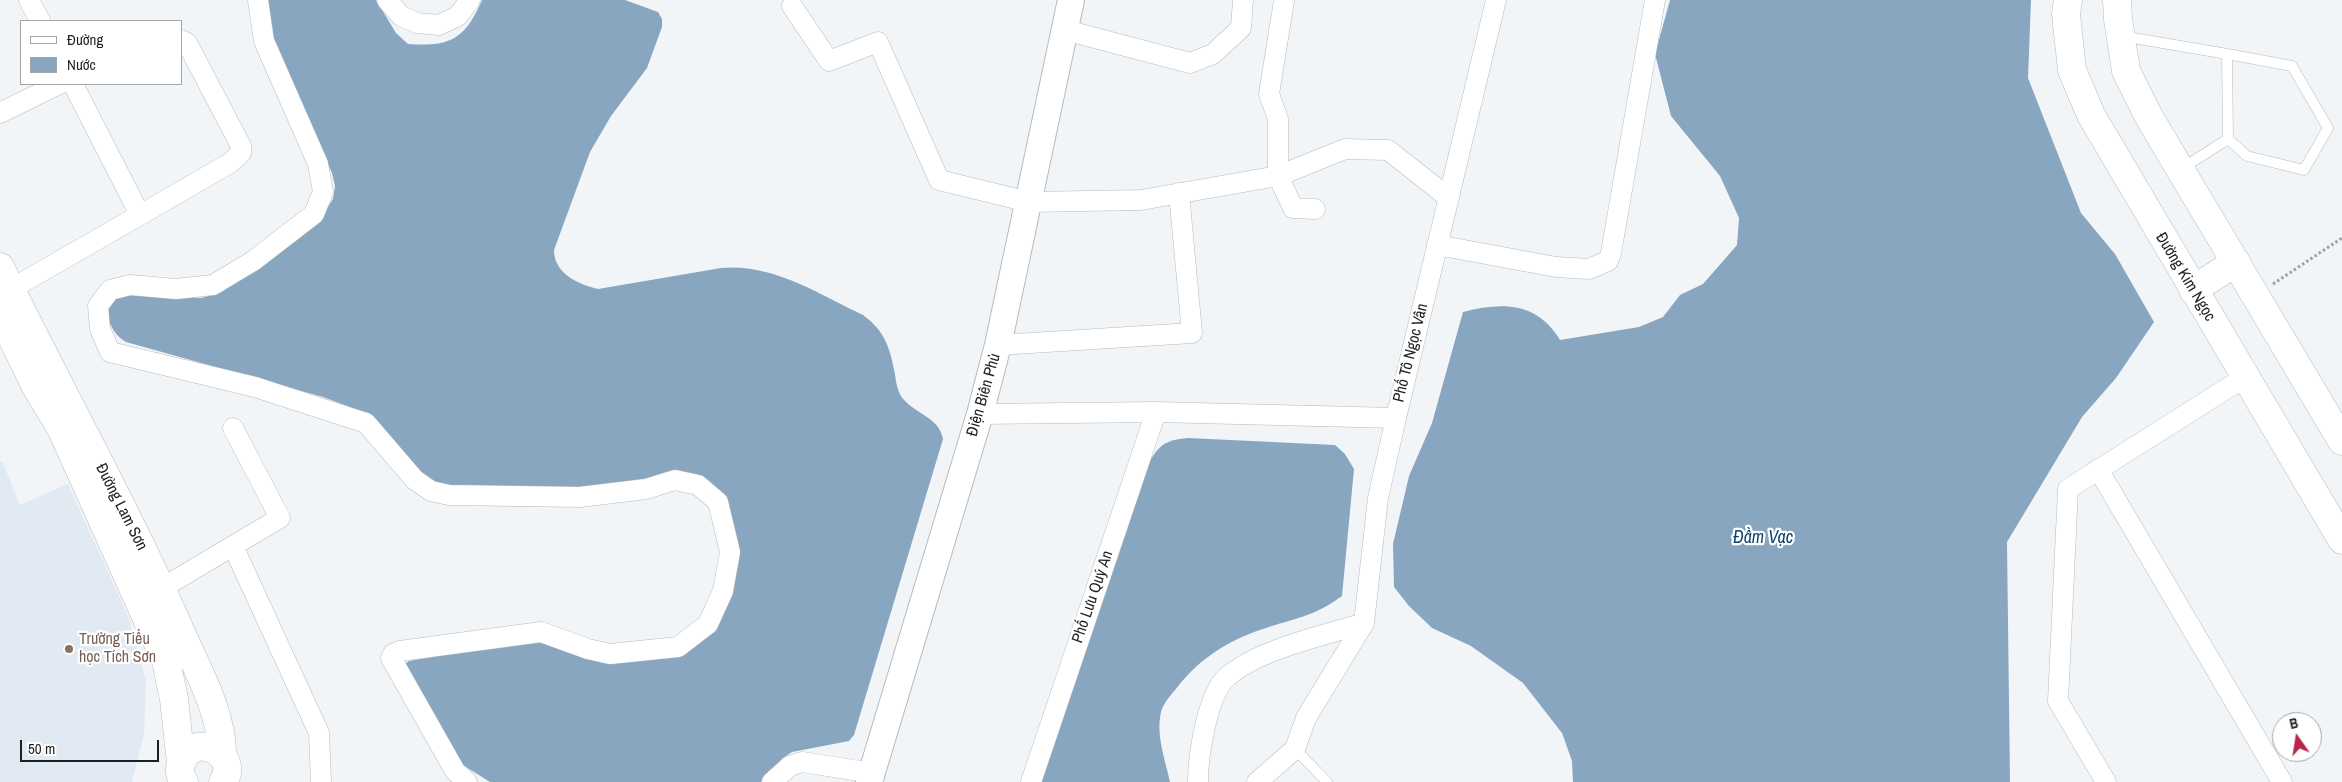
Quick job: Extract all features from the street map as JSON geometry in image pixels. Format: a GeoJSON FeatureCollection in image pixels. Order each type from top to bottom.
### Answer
{"type":"FeatureCollection","features":[{"type":"Feature","properties":{"kind":"main road","name":"Đường Kim Ngọc"},"geometry":{"type":"LineString","coordinates":[[2068,0],[2066,14],[2072,70],[2091,115],[2342,540]]}},
{"type":"Feature","properties":{"kind":"main road"},"geometry":{"type":"LineString","coordinates":[[2117,0],[2120,36],[2126,70],[2149,117],[2342,441]]}},
{"type":"Feature","properties":{"kind":"main road"},"geometry":{"type":"LineString","coordinates":[[2193,290],[2236,262]]}},
{"type":"Feature","properties":{"kind":"main road","name":"Đường Lam Sơn"},"geometry":{"type":"LineString","coordinates":[[4,289],[162,588],[203,681],[222,739],[226,774]]}},
{"type":"Feature","properties":{"kind":"main road","name":"Đường Lam Sơn"},"geometry":{"type":"LineString","coordinates":[[4,289],[35,385],[61,428],[166,661],[174,699],[181,776]]}},
{"type":"Feature","properties":{"kind":"main road"},"geometry":{"type":"LineString","coordinates":[[181,776],[185,755],[199,746],[216,749],[226,774]]}},
{"type":"Feature","properties":{"kind":"street"},"geometry":{"type":"LineString","coordinates":[[28,0],[39,20]]}},
{"type":"Feature","properties":{"kind":"street"},"geometry":{"type":"LineString","coordinates":[[258,0],[264,41],[318,164],[323,192],[314,214],[253,261],[213,285],[176,289],[130,285],[110,290],[98,306],[100,329],[110,352],[255,387],[366,423],[415,480],[430,491],[449,495],[580,497],[646,489],[674,480],[698,485],[718,502],[730,552],[723,591],[708,624],[678,647],[610,654],[541,632],[400,651],[393,654],[392,658],[455,771],[467,782]]}},
{"type":"Feature","properties":{"kind":"street"},"geometry":{"type":"LineString","coordinates":[[387,0],[401,16],[409,20],[417,23],[439,24],[458,16],[470,0]]}},
{"type":"Feature","properties":{"kind":"street","name":"Điện Biên Phủ"},"geometry":{"type":"LineString","coordinates":[[870,777],[980,414],[998,344],[1072,0]]}},
{"type":"Feature","properties":{"kind":"street"},"geometry":{"type":"LineString","coordinates":[[1065,30],[1190,63],[1214,54],[1241,28],[1243,0]]}},
{"type":"Feature","properties":{"kind":"street","name":"Phố Tô Ngọc Vân"},"geometry":{"type":"LineString","coordinates":[[980,414],[1156,412],[1396,418],[1496,0]]}},
{"type":"Feature","properties":{"kind":"street"},"geometry":{"type":"LineString","coordinates":[[1437,245],[1556,267],[1589,269],[1598,267],[1608,261],[1611,253],[1655,0]]}},
{"type":"Feature","properties":{"kind":"street"},"geometry":{"type":"LineString","coordinates":[[1284,1],[1269,94],[1278,119],[1278,176],[1292,208],[1315,210]]}},
{"type":"Feature","properties":{"kind":"street"},"geometry":{"type":"LineString","coordinates":[[792,6],[829,61],[878,42],[939,180],[1029,202],[1141,200],[1278,176],[1345,149],[1388,150],[1449,198]]}},
{"type":"Feature","properties":{"kind":"street"},"geometry":{"type":"LineString","coordinates":[[4,289],[140,215],[230,163],[241,153],[241,146],[196,60],[187,43],[182,40]]}},
{"type":"Feature","properties":{"kind":"street"},"geometry":{"type":"LineString","coordinates":[[0,113],[57,85]]}},
{"type":"Feature","properties":{"kind":"street"},"geometry":{"type":"LineString","coordinates":[[74,85],[140,215]]}},
{"type":"Feature","properties":{"kind":"street"},"geometry":{"type":"LineString","coordinates":[[998,344],[1192,333],[1179,193]]}},
{"type":"Feature","properties":{"kind":"street"},"geometry":{"type":"LineString","coordinates":[[2106,782],[2058,701],[2068,489],[2245,377]]}},
{"type":"Feature","properties":{"kind":"street","name":"Phố Lưu Quý An"},"geometry":{"type":"LineString","coordinates":[[1031,782],[1156,412]]}},
{"type":"Feature","properties":{"kind":"street"},"geometry":{"type":"LineString","coordinates":[[1257,782],[1295,749],[1306,718],[1364,623],[1378,498],[1396,418]]}},
{"type":"Feature","properties":{"kind":"street"},"geometry":{"type":"LineString","coordinates":[[162,588],[280,518],[233,428]]}},
{"type":"Feature","properties":{"kind":"street"},"geometry":{"type":"LineString","coordinates":[[2098,469],[2282,782]]}},
{"type":"Feature","properties":{"kind":"street"},"geometry":{"type":"LineString","coordinates":[[233,546],[319,733],[321,782]]}},
{"type":"Feature","properties":{"kind":"street"},"geometry":{"type":"LineString","coordinates":[[1198,782],[1198,764],[1213,699],[1226,678],[1259,657],[1364,623]]}},
{"type":"Feature","properties":{"kind":"street"},"geometry":{"type":"LineString","coordinates":[[772,782],[790,766],[802,762],[870,777]]}},
{"type":"Feature","properties":{"kind":"lane"},"geometry":{"type":"LineString","coordinates":[[2120,36],[2227,54],[2292,66],[2328,128],[2304,170],[2247,156],[2228,139],[2227,54]]}},
{"type":"Feature","properties":{"kind":"lane"},"geometry":{"type":"LineString","coordinates":[[2180,170],[2228,139]]}},
{"type":"Feature","properties":{"kind":"lane"},"geometry":{"type":"LineString","coordinates":[[1295,749],[1328,782]]}},
{"type":"Feature","properties":{"kind":"path"},"geometry":{"type":"LineString","coordinates":[[2256,295],[2342,238]]}},
{"type":"Feature","properties":{"kind":"shaded area","name":"Trường Tiểu học Tích Sơn"},"geometry":{"type":"Polygon","coordinates":[[[2,461],[20,505],[68,484],[129,618],[146,681],[144,735],[132,782],[0,782],[0,462],[2,461]]]}},
{"type":"Feature","properties":{"kind":"water"},"geometry":{"type":"Polygon","coordinates":[[[266,0],[376,0],[396,33],[408,44],[423,45],[446,42],[455,38],[469,24],[482,0],[625,0],[658,12],[662,19],[662,27],[647,68],[611,116],[590,152],[554,250],[555,258],[562,271],[575,281],[598,289],[721,268],[759,270],[795,282],[863,315],[877,327],[888,348],[901,396],[912,407],[931,420],[941,431],[943,439],[854,735],[849,741],[792,752],[783,758],[761,782],[490,782],[458,762],[405,664],[409,661],[531,640],[676,653],[729,582],[706,480],[592,488],[455,489],[425,479],[371,420],[350,407],[323,397],[126,342],[117,335],[109,320],[107,303],[130,292],[201,298],[222,292],[316,221],[333,199],[335,186],[332,173],[276,52],[266,0]]]}},
{"type":"Feature","properties":{"kind":"water","name":"Đầm Vạc"},"geometry":{"type":"Polygon","coordinates":[[[1670,0],[2031,0],[2028,78],[2081,213],[2115,254],[2154,322],[2116,378],[2082,417],[2007,542],[2010,782],[1573,782],[1572,761],[1562,733],[1523,683],[1471,646],[1432,628],[1409,606],[1394,587],[1393,544],[1409,476],[1432,423],[1463,312],[1505,306],[1518,308],[1541,318],[1551,327],[1560,340],[1639,327],[1663,317],[1680,295],[1703,284],[1737,245],[1739,218],[1720,176],[1671,116],[1655,54],[1670,0]]]}},
{"type":"Feature","properties":{"kind":"water"},"geometry":{"type":"Polygon","coordinates":[[[1188,438],[1335,445],[1345,454],[1354,469],[1342,596],[1315,612],[1255,632],[1229,643],[1217,650],[1185,678],[1165,702],[1160,718],[1161,742],[1170,782],[1035,782],[1145,469],[1157,450],[1166,443],[1188,438]]]}},
{"type":"Feature","properties":{"kind":"place","name":"Trường Tiểu học Tích Sơn"},"geometry":{"type":"Point","coordinates":[69,649]}}]}
